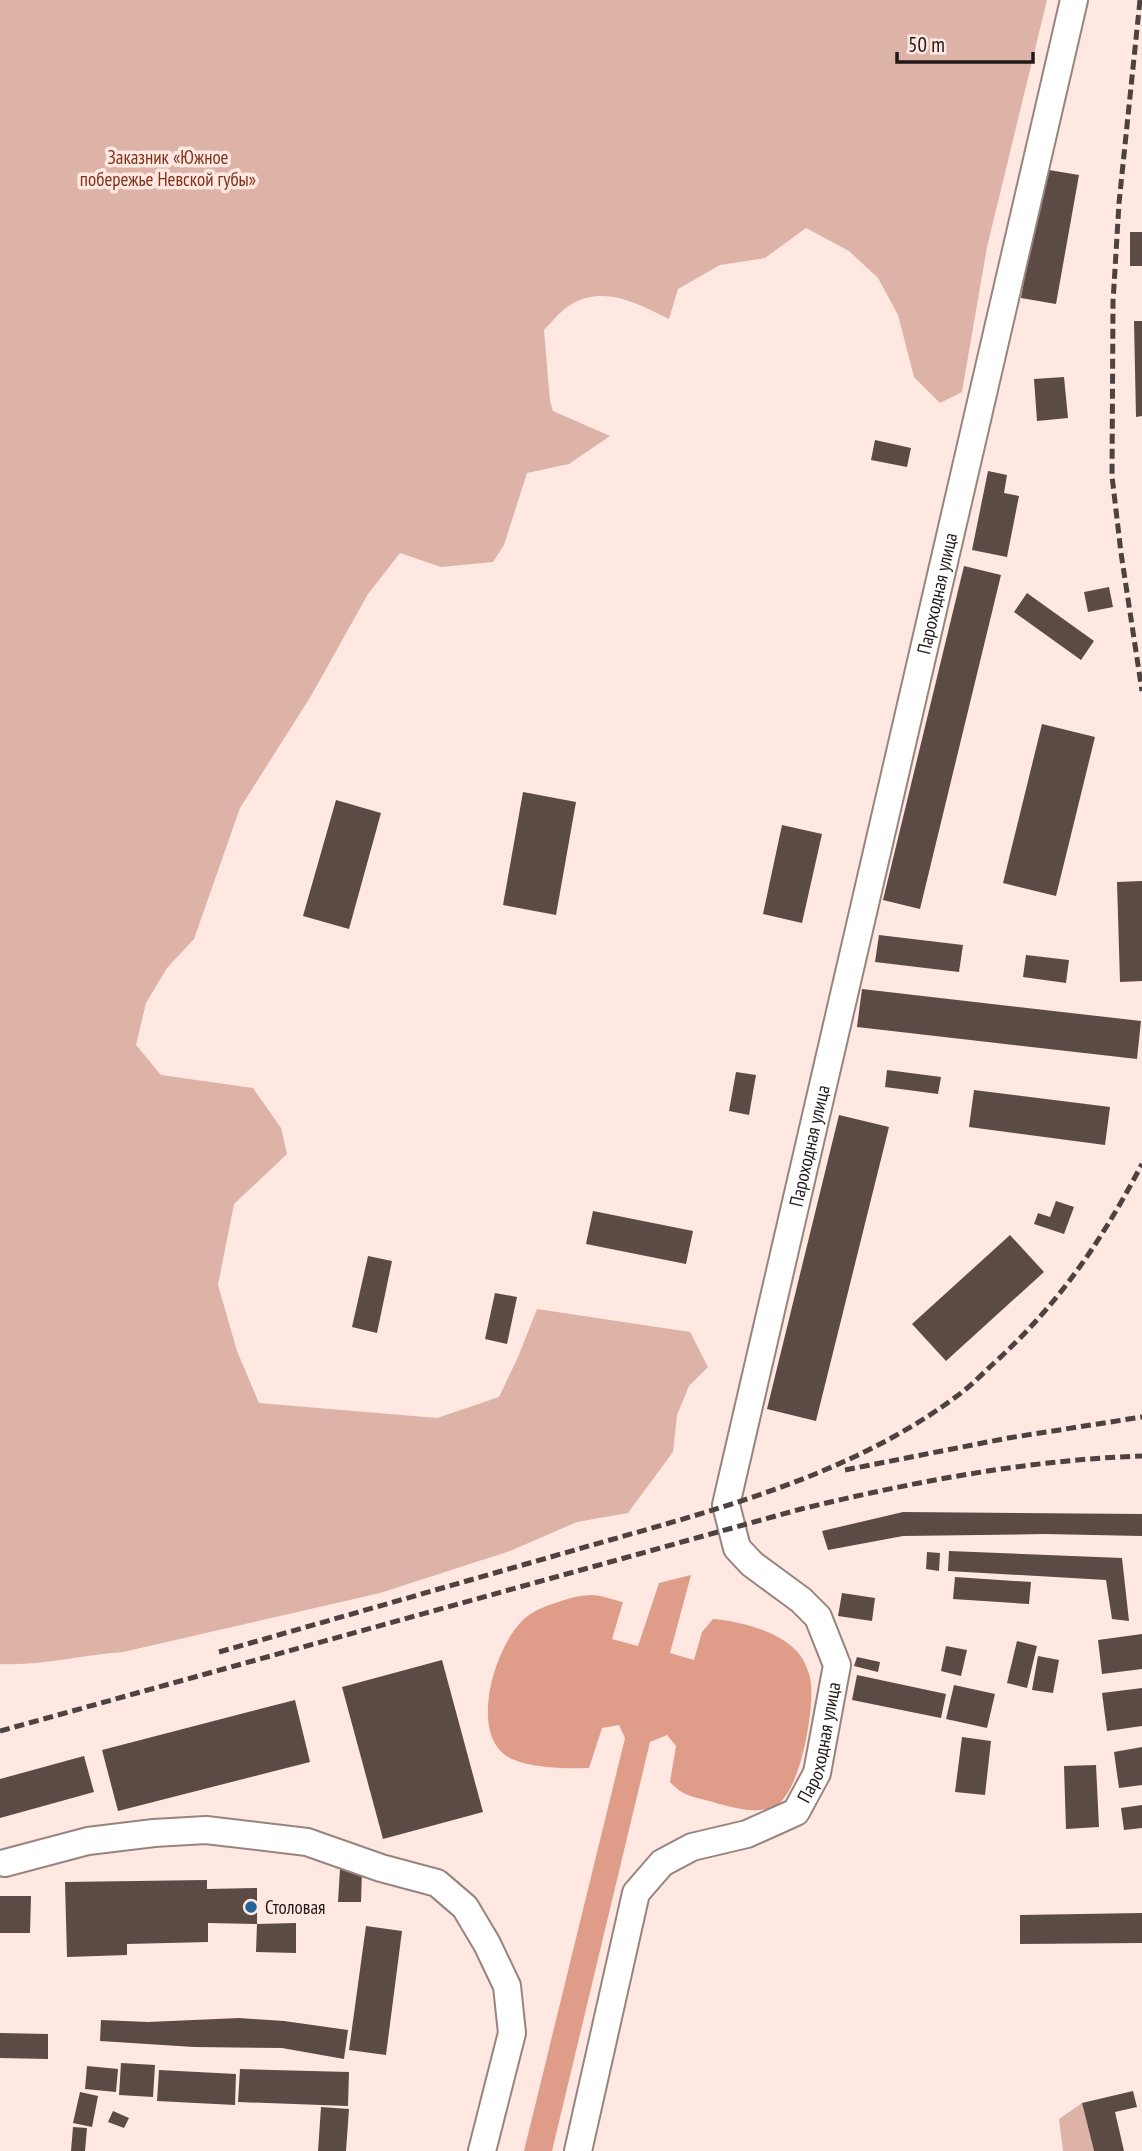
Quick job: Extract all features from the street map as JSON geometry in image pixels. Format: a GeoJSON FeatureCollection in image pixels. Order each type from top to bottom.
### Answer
{"type":"FeatureCollection","features":[{"type":"Feature","properties":{"kind":"street","name":"Пароходная улица"},"geometry":{"type":"LineString","coordinates":[[578,2151],[636,1893],[662,1863],[692,1847],[747,1834],[796,1812],[817,1773],[837,1665],[818,1617],[801,1600],[751,1564],[737,1548],[726,1505],[1074,0]]}},
{"type":"Feature","properties":{"kind":"street"},"geometry":{"type":"LineString","coordinates":[[5,1863],[88,1841],[206,1830],[307,1842],[381,1868],[437,1883],[465,1907],[507,1986],[512,2033],[482,2151]]}},
{"type":"Feature","properties":{"kind":"green space","name":"Заказник «Южное побережье Невской губы»"},"geometry":{"type":"Polygon","coordinates":[[[0,0],[1047,0],[987,247],[962,392],[940,403],[914,377],[898,315],[878,278],[849,251],[806,228],[765,258],[720,265],[678,289],[669,319],[609,296],[584,299],[568,307],[544,330],[553,411],[610,436],[569,464],[527,473],[504,545],[493,562],[441,567],[400,553],[368,594],[311,696],[240,808],[194,939],[167,968],[146,1003],[136,1045],[161,1075],[253,1088],[281,1128],[287,1154],[234,1204],[218,1285],[237,1351],[259,1403],[437,1418],[499,1397],[537,1309],[690,1332],[708,1367],[689,1386],[677,1415],[673,1452],[628,1513],[577,1522],[510,1551],[380,1593],[123,1652],[15,1664],[0,1664],[0,0]]]}},
{"type":"Feature","properties":{"kind":"green space"},"geometry":{"type":"Polygon","coordinates":[[[1082,2103],[1094,2151],[1063,2151],[1059,2119],[1082,2103]]]}},
{"type":"Feature","properties":{"kind":"shaded area"},"geometry":{"type":"Polygon","coordinates":[[[691,1575],[670,1653],[694,1660],[702,1632],[713,1619],[736,1622],[772,1634],[792,1647],[804,1661],[811,1681],[811,1697],[807,1732],[798,1771],[783,1800],[773,1807],[752,1810],[737,1808],[681,1791],[670,1782],[676,1746],[667,1735],[650,1742],[552,2151],[524,2151],[625,1738],[619,1725],[602,1728],[589,1768],[545,1767],[513,1759],[505,1755],[494,1742],[489,1725],[491,1683],[507,1642],[529,1615],[584,1595],[623,1602],[612,1639],[638,1646],[659,1583],[691,1575]]]}},
{"type":"Feature","properties":{"kind":"building"},"geometry":{"type":"Polygon","coordinates":[[[1043,169],[1079,175],[1056,304],[1021,298],[1043,169]]]}},
{"type":"Feature","properties":{"kind":"building"},"geometry":{"type":"Polygon","coordinates":[[[1130,232],[1142,232],[1142,266],[1130,266],[1130,232]]]}},
{"type":"Feature","properties":{"kind":"building"},"geometry":{"type":"Polygon","coordinates":[[[1134,321],[1142,321],[1142,416],[1136,417],[1134,321]]]}},
{"type":"Feature","properties":{"kind":"building"},"geometry":{"type":"Polygon","coordinates":[[[1064,377],[1068,418],[1037,421],[1034,379],[1064,377]]]}},
{"type":"Feature","properties":{"kind":"building"},"geometry":{"type":"Polygon","coordinates":[[[875,440],[911,448],[907,467],[871,460],[875,440]]]}},
{"type":"Feature","properties":{"kind":"building"},"geometry":{"type":"Polygon","coordinates":[[[988,471],[1007,475],[1004,493],[1019,496],[1007,557],[972,550],[988,471]]]}},
{"type":"Feature","properties":{"kind":"building"},"geometry":{"type":"Polygon","coordinates":[[[964,566],[1001,575],[920,909],[883,900],[964,566]]]}},
{"type":"Feature","properties":{"kind":"building"},"geometry":{"type":"Polygon","coordinates":[[[1109,587],[1113,607],[1088,612],[1084,592],[1109,587]]]}},
{"type":"Feature","properties":{"kind":"building"},"geometry":{"type":"Polygon","coordinates":[[[1027,593],[1094,641],[1081,660],[1014,612],[1027,593]]]}},
{"type":"Feature","properties":{"kind":"building"},"geometry":{"type":"Polygon","coordinates":[[[1042,724],[1095,737],[1056,896],[1003,883],[1042,724]]]}},
{"type":"Feature","properties":{"kind":"building"},"geometry":{"type":"Polygon","coordinates":[[[523,792],[576,802],[556,915],[503,905],[523,792]]]}},
{"type":"Feature","properties":{"kind":"building"},"geometry":{"type":"Polygon","coordinates":[[[336,800],[381,813],[349,929],[303,916],[336,800]]]}},
{"type":"Feature","properties":{"kind":"building"},"geometry":{"type":"Polygon","coordinates":[[[782,825],[822,834],[802,923],[763,914],[782,825]]]}},
{"type":"Feature","properties":{"kind":"building"},"geometry":{"type":"Polygon","coordinates":[[[1142,881],[1142,981],[1120,982],[1117,882],[1142,881]]]}},
{"type":"Feature","properties":{"kind":"building"},"geometry":{"type":"Polygon","coordinates":[[[879,935],[963,945],[959,972],[875,962],[879,935]]]}},
{"type":"Feature","properties":{"kind":"building"},"geometry":{"type":"Polygon","coordinates":[[[1026,955],[1069,960],[1066,983],[1023,977],[1026,955]]]}},
{"type":"Feature","properties":{"kind":"building"},"geometry":{"type":"Polygon","coordinates":[[[862,989],[1141,1021],[1137,1059],[857,1027],[862,989]]]}},
{"type":"Feature","properties":{"kind":"building"},"geometry":{"type":"Polygon","coordinates":[[[887,1070],[941,1077],[938,1094],[885,1087],[887,1070]]]}},
{"type":"Feature","properties":{"kind":"building"},"geometry":{"type":"Polygon","coordinates":[[[736,1072],[756,1075],[749,1115],[729,1111],[736,1072]]]}},
{"type":"Feature","properties":{"kind":"building"},"geometry":{"type":"Polygon","coordinates":[[[974,1090],[1110,1107],[1105,1145],[969,1127],[974,1090]]]}},
{"type":"Feature","properties":{"kind":"building"},"geometry":{"type":"Polygon","coordinates":[[[839,1115],[889,1127],[816,1421],[767,1409],[839,1115]]]}},
{"type":"Feature","properties":{"kind":"building"},"geometry":{"type":"Polygon","coordinates":[[[1056,1201],[1074,1207],[1064,1234],[1034,1224],[1038,1213],[1050,1217],[1056,1201]]]}},
{"type":"Feature","properties":{"kind":"building"},"geometry":{"type":"Polygon","coordinates":[[[593,1211],[693,1231],[686,1264],[586,1244],[593,1211]]]}},
{"type":"Feature","properties":{"kind":"building"},"geometry":{"type":"Polygon","coordinates":[[[1010,1235],[1044,1272],[946,1361],[912,1324],[1010,1235]]]}},
{"type":"Feature","properties":{"kind":"building"},"geometry":{"type":"Polygon","coordinates":[[[368,1256],[392,1261],[377,1333],[352,1327],[368,1256]]]}},
{"type":"Feature","properties":{"kind":"building"},"geometry":{"type":"Polygon","coordinates":[[[495,1293],[517,1297],[507,1344],[485,1339],[495,1293]]]}},
{"type":"Feature","properties":{"kind":"building"},"geometry":{"type":"Polygon","coordinates":[[[903,1512],[1142,1514],[1142,1536],[903,1536],[828,1550],[822,1531],[903,1512]]]}},
{"type":"Feature","properties":{"kind":"building"},"geometry":{"type":"Polygon","coordinates":[[[949,1551],[1122,1558],[1129,1621],[1112,1619],[1106,1580],[948,1571],[949,1551]]]}},
{"type":"Feature","properties":{"kind":"building"},"geometry":{"type":"Polygon","coordinates":[[[927,1552],[940,1553],[939,1571],[926,1569],[927,1552]]]}},
{"type":"Feature","properties":{"kind":"building"},"geometry":{"type":"Polygon","coordinates":[[[955,1577],[1031,1582],[1029,1604],[953,1599],[955,1577]]]}},
{"type":"Feature","properties":{"kind":"building"},"geometry":{"type":"Polygon","coordinates":[[[842,1593],[875,1598],[872,1621],[838,1616],[842,1593]]]}},
{"type":"Feature","properties":{"kind":"building"},"geometry":{"type":"Polygon","coordinates":[[[1142,1634],[1142,1669],[1102,1674],[1098,1640],[1142,1634]]]}},
{"type":"Feature","properties":{"kind":"building"},"geometry":{"type":"Polygon","coordinates":[[[1017,1641],[1037,1646],[1027,1688],[1007,1683],[1017,1641]]]}},
{"type":"Feature","properties":{"kind":"building"},"geometry":{"type":"Polygon","coordinates":[[[946,1646],[967,1650],[961,1676],[941,1671],[946,1646]]]}},
{"type":"Feature","properties":{"kind":"building"},"geometry":{"type":"Polygon","coordinates":[[[1038,1656],[1059,1660],[1053,1693],[1032,1690],[1038,1656]]]}},
{"type":"Feature","properties":{"kind":"building"},"geometry":{"type":"Polygon","coordinates":[[[857,1657],[880,1662],[878,1672],[854,1666],[857,1657]]]}},
{"type":"Feature","properties":{"kind":"building"},"geometry":{"type":"Polygon","coordinates":[[[442,1660],[483,1812],[383,1839],[342,1687],[442,1660]]]}},
{"type":"Feature","properties":{"kind":"building"},"geometry":{"type":"Polygon","coordinates":[[[857,1675],[946,1694],[941,1718],[852,1700],[857,1675]]]}},
{"type":"Feature","properties":{"kind":"building"},"geometry":{"type":"Polygon","coordinates":[[[954,1685],[995,1694],[987,1728],[946,1719],[954,1685]]]}},
{"type":"Feature","properties":{"kind":"building"},"geometry":{"type":"Polygon","coordinates":[[[1142,1688],[1142,1726],[1107,1731],[1102,1693],[1142,1688]]]}},
{"type":"Feature","properties":{"kind":"building"},"geometry":{"type":"Polygon","coordinates":[[[295,1700],[310,1762],[118,1811],[102,1750],[295,1700]]]}},
{"type":"Feature","properties":{"kind":"building"},"geometry":{"type":"Polygon","coordinates":[[[962,1737],[991,1741],[985,1795],[955,1792],[962,1737]]]}},
{"type":"Feature","properties":{"kind":"building"},"geometry":{"type":"Polygon","coordinates":[[[1142,1747],[1142,1785],[1119,1788],[1114,1752],[1142,1747]]]}},
{"type":"Feature","properties":{"kind":"building"},"geometry":{"type":"Polygon","coordinates":[[[84,1756],[94,1792],[0,1818],[0,1779],[84,1756]]]}},
{"type":"Feature","properties":{"kind":"building"},"geometry":{"type":"Polygon","coordinates":[[[1096,1765],[1099,1827],[1066,1829],[1064,1766],[1096,1765]]]}},
{"type":"Feature","properties":{"kind":"building"},"geometry":{"type":"Polygon","coordinates":[[[1142,1805],[1142,1828],[1124,1830],[1121,1808],[1142,1805]]]}},
{"type":"Feature","properties":{"kind":"building"},"geometry":{"type":"Polygon","coordinates":[[[340,1869],[362,1870],[361,1902],[338,1902],[340,1869]]]}},
{"type":"Feature","properties":{"kind":"building"},"geometry":{"type":"Polygon","coordinates":[[[207,1880],[207,1889],[257,1888],[257,1924],[208,1923],[208,1942],[127,1944],[127,1955],[67,1957],[65,1882],[207,1880]]]}},
{"type":"Feature","properties":{"kind":"building"},"geometry":{"type":"Polygon","coordinates":[[[0,1896],[31,1896],[30,1933],[0,1933],[0,1896]]]}},
{"type":"Feature","properties":{"kind":"building"},"geometry":{"type":"Polygon","coordinates":[[[1142,1913],[1142,1943],[1020,1944],[1020,1915],[1142,1913]]]}},
{"type":"Feature","properties":{"kind":"building"},"geometry":{"type":"Polygon","coordinates":[[[296,1923],[296,1953],[256,1952],[257,1924],[296,1923]]]}},
{"type":"Feature","properties":{"kind":"building"},"geometry":{"type":"Polygon","coordinates":[[[366,1926],[402,1931],[386,2055],[349,2050],[366,1926]]]}},
{"type":"Feature","properties":{"kind":"building"},"geometry":{"type":"Polygon","coordinates":[[[239,2018],[348,2030],[344,2059],[282,2048],[194,2047],[100,2041],[101,2020],[148,2022],[239,2018]]]}},
{"type":"Feature","properties":{"kind":"building"},"geometry":{"type":"Polygon","coordinates":[[[0,2033],[48,2034],[48,2059],[0,2058],[0,2033]]]}},
{"type":"Feature","properties":{"kind":"building"},"geometry":{"type":"Polygon","coordinates":[[[121,2063],[155,2065],[153,2097],[119,2095],[121,2063]]]}},
{"type":"Feature","properties":{"kind":"building"},"geometry":{"type":"Polygon","coordinates":[[[87,2066],[118,2069],[116,2092],[85,2089],[87,2066]]]}},
{"type":"Feature","properties":{"kind":"building"},"geometry":{"type":"Polygon","coordinates":[[[240,2069],[349,2072],[348,2106],[238,2102],[240,2069]]]}},
{"type":"Feature","properties":{"kind":"building"},"geometry":{"type":"Polygon","coordinates":[[[159,2070],[236,2074],[235,2105],[157,2101],[159,2070]]]}},
{"type":"Feature","properties":{"kind":"building"},"geometry":{"type":"Polygon","coordinates":[[[1133,2091],[1137,2107],[1115,2112],[1124,2151],[1094,2151],[1082,2103],[1133,2091]]]}},
{"type":"Feature","properties":{"kind":"building"},"geometry":{"type":"Polygon","coordinates":[[[80,2092],[98,2096],[92,2127],[73,2123],[80,2092]]]}},
{"type":"Feature","properties":{"kind":"building"},"geometry":{"type":"Polygon","coordinates":[[[321,2107],[349,2109],[346,2151],[318,2151],[321,2107]]]}},
{"type":"Feature","properties":{"kind":"building"},"geometry":{"type":"Polygon","coordinates":[[[113,2111],[129,2118],[124,2128],[108,2122],[113,2111]]]}},
{"type":"Feature","properties":{"kind":"building"},"geometry":{"type":"Polygon","coordinates":[[[73,2127],[87,2128],[85,2151],[71,2151],[73,2127]]]}},
{"type":"Feature","properties":{"kind":"railway"},"geometry":{"type":"LineString","coordinates":[[1140,0],[1119,203],[1113,302],[1112,476],[1142,691]]}},
{"type":"Feature","properties":{"kind":"railway"},"geometry":{"type":"LineString","coordinates":[[219,1652],[674,1522],[774,1490],[869,1450],[914,1425],[957,1396],[1017,1341],[1077,1271],[1111,1220],[1142,1164]]}},
{"type":"Feature","properties":{"kind":"railway"},"geometry":{"type":"LineString","coordinates":[[845,1470],[1008,1438],[1142,1417]]}},
{"type":"Feature","properties":{"kind":"railway"},"geometry":{"type":"LineString","coordinates":[[0,1731],[801,1509],[885,1490],[1013,1467],[1142,1456]]}},
{"type":"Feature","properties":{"kind":"place","name":"Столовая"},"geometry":{"type":"Point","coordinates":[251,1907]}}]}
